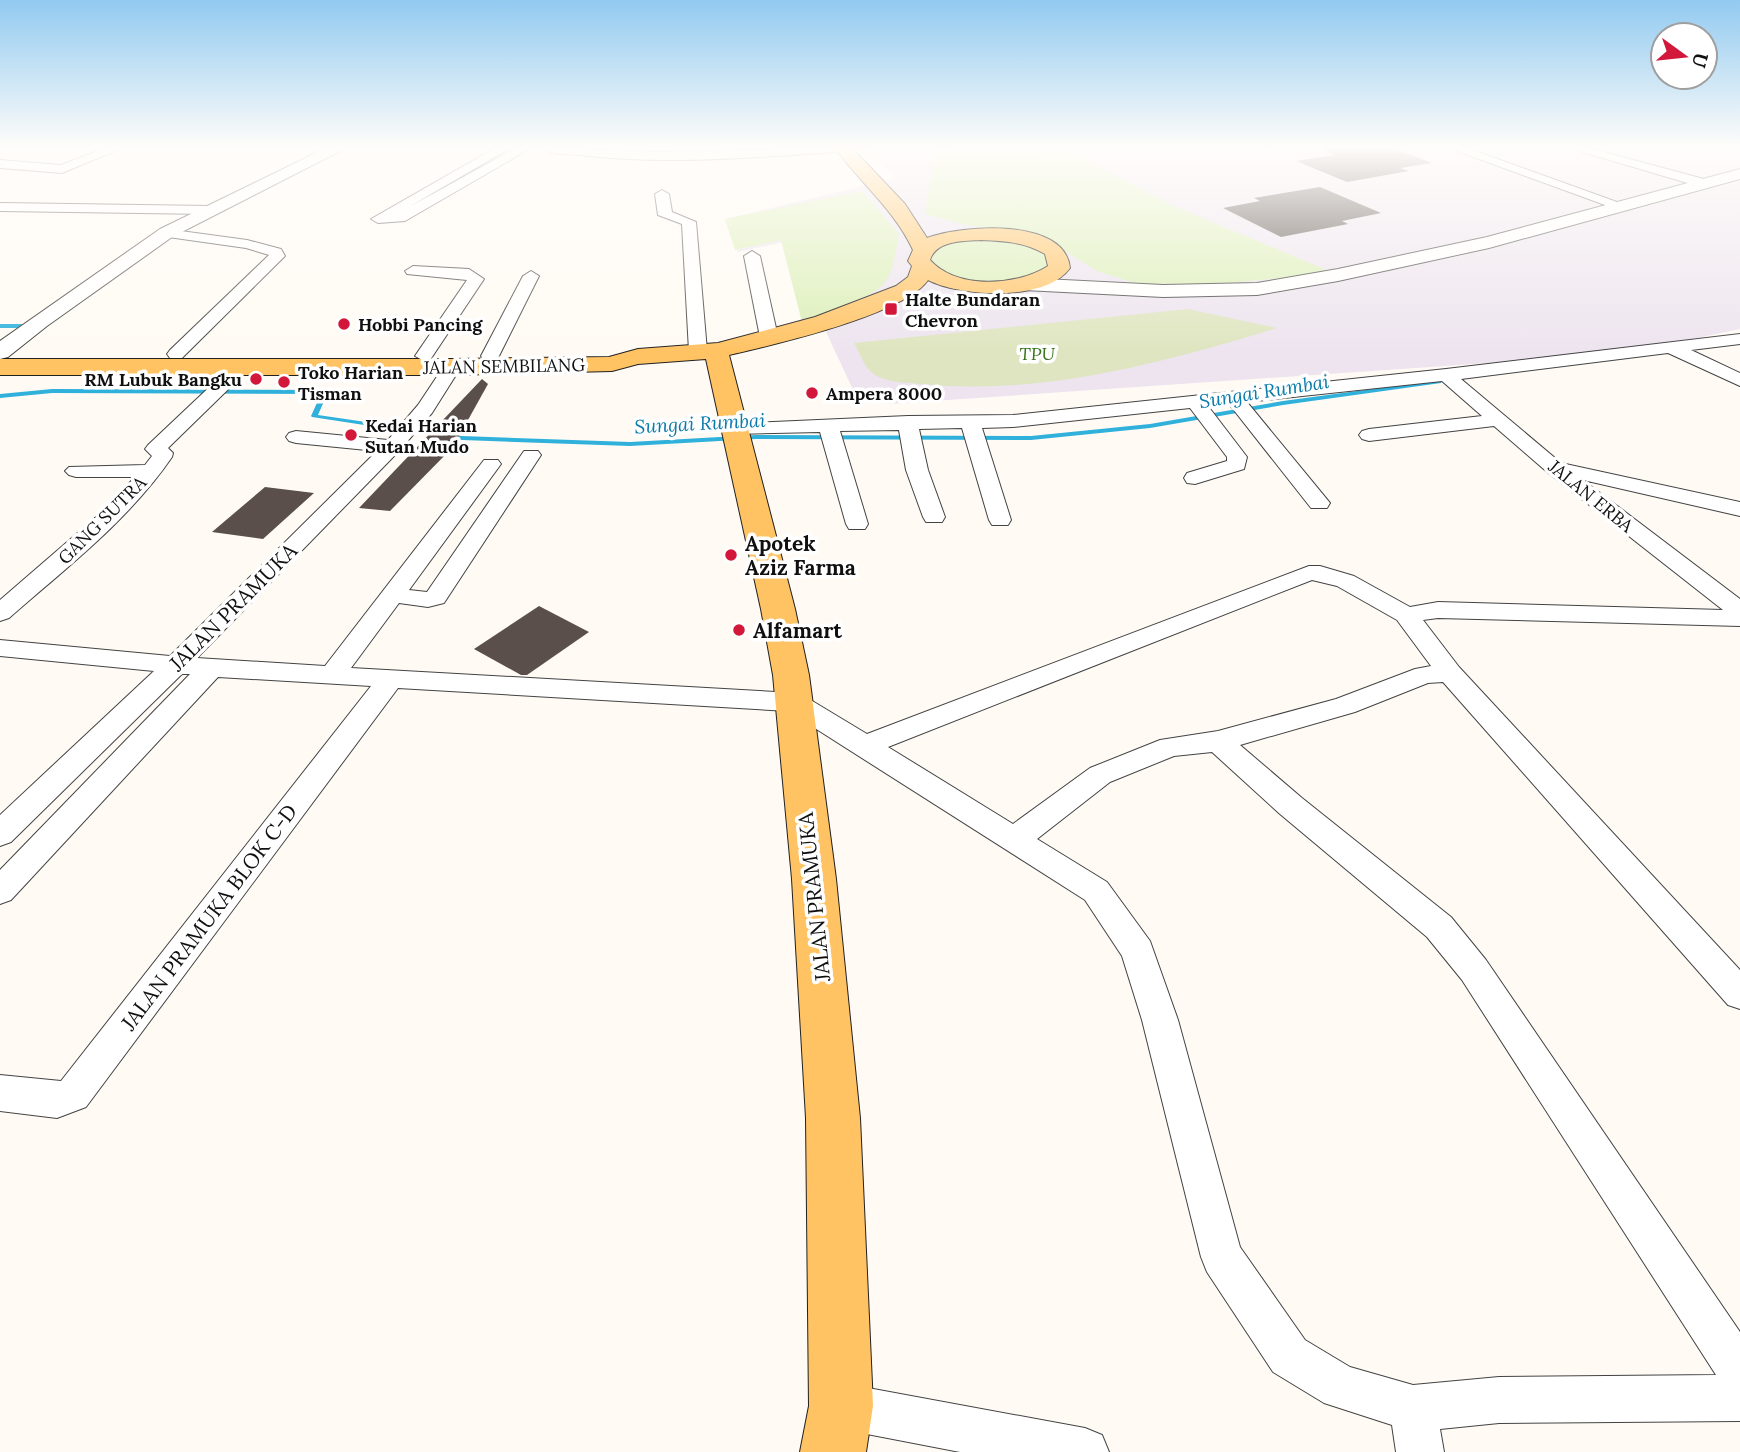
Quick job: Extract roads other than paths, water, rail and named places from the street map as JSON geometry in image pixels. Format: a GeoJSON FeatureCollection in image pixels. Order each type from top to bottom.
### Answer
{"type":"FeatureCollection","features":[{"type":"Feature","properties":{"kind":"main road"},"geometry":{"type":"LineString","coordinates":[[905,216],[917,236],[922,258],[946,280],[984,286],[1024,284],[1052,274],[1059,268],[1057,254],[1029,239],[981,234],[936,225],[918,216]]}},
{"type":"Feature","properties":{"kind":"main road"},"geometry":{"type":"LineString","coordinates":[[922,258],[947,238],[981,234]]}},
{"type":"Feature","properties":{"kind":"main road","name":"JALAN SEMBILANG"},"geometry":{"type":"LineString","coordinates":[[848,313],[908,288],[919,279],[922,258]]}},
{"type":"Feature","properties":{"kind":"main road","name":"JALAN SEMBILANG"},"geometry":{"type":"LineString","coordinates":[[0,367],[452,367],[707,351],[769,337],[929,292],[984,286]]}},
{"type":"Feature","properties":{"kind":"main road","name":"JALAN PRAMUKA"},"geometry":{"type":"LineString","coordinates":[[707,351],[737,438],[778,609],[794,702],[814,879],[833,1118],[841,1406],[833,1452]]}},
{"type":"Feature","properties":{"kind":"main road","name":"JALAN SEMBILANG"},"geometry":{"type":"LineString","coordinates":[[0,353],[618,357]]}},
{"type":"Feature","properties":{"kind":"street"},"geometry":{"type":"LineString","coordinates":[[0,353],[39,321],[166,233],[198,216]]}},
{"type":"Feature","properties":{"kind":"street"},"geometry":{"type":"LineString","coordinates":[[384,216],[378,219],[404,216]]}},
{"type":"Feature","properties":{"kind":"street"},"geometry":{"type":"LineString","coordinates":[[669,216],[685,219],[690,226],[707,351]]}},
{"type":"Feature","properties":{"kind":"street"},"geometry":{"type":"LineString","coordinates":[[1024,284],[1163,290],[1257,289],[1338,275],[1489,242],[1585,216]]}},
{"type":"Feature","properties":{"kind":"street"},"geometry":{"type":"LineString","coordinates":[[166,233],[247,244],[276,252],[277,256],[176,354]]}},
{"type":"Feature","properties":{"kind":"street"},"geometry":{"type":"LineString","coordinates":[[1057,254],[1091,275],[1163,290]]}},
{"type":"Feature","properties":{"kind":"street"},"geometry":{"type":"LineString","coordinates":[[752,256],[769,337]]}},
{"type":"Feature","properties":{"kind":"street"},"geometry":{"type":"LineString","coordinates":[[413,271],[469,274],[476,279],[424,356]]}},
{"type":"Feature","properties":{"kind":"street"},"geometry":{"type":"LineString","coordinates":[[490,356],[531,276]]}},
{"type":"Feature","properties":{"kind":"street"},"geometry":{"type":"LineString","coordinates":[[737,438],[831,433],[973,433],[1013,421],[1203,412],[1446,375],[1740,339]]}},
{"type":"Feature","properties":{"kind":"street"},"geometry":{"type":"LineString","coordinates":[[1671,348],[1740,380]]}},
{"type":"Feature","properties":{"kind":"street","name":"GANG SUTRA"},"geometry":{"type":"LineString","coordinates":[[0,613],[111,516],[151,471],[163,453],[155,449],[242,366]]}},
{"type":"Feature","properties":{"kind":"street","name":"JALAN PRAMUKA"},"geometry":{"type":"LineString","coordinates":[[0,834],[174,666],[402,436],[441,388],[452,367]]}},
{"type":"Feature","properties":{"kind":"street","name":"JALAN ERBA"},"geometry":{"type":"LineString","coordinates":[[1446,375],[1553,467],[1740,611]]}},
{"type":"Feature","properties":{"kind":"street"},"geometry":{"type":"LineString","coordinates":[[1241,406],[1319,503]]}},
{"type":"Feature","properties":{"kind":"street"},"geometry":{"type":"LineString","coordinates":[[1195,478],[1237,465],[1237,457],[1203,412]]}},
{"type":"Feature","properties":{"kind":"street"},"geometry":{"type":"LineString","coordinates":[[1369,435],[1499,420]]}},
{"type":"Feature","properties":{"kind":"street"},"geometry":{"type":"LineString","coordinates":[[831,433],[857,524]]}},
{"type":"Feature","properties":{"kind":"street"},"geometry":{"type":"LineString","coordinates":[[910,433],[916,470],[934,517]]}},
{"type":"Feature","properties":{"kind":"street"},"geometry":{"type":"LineString","coordinates":[[973,433],[1000,520]]}},
{"type":"Feature","properties":{"kind":"street"},"geometry":{"type":"LineString","coordinates":[[296,436],[402,436]]}},
{"type":"Feature","properties":{"kind":"street"},"geometry":{"type":"LineString","coordinates":[[394,595],[428,600],[435,598],[531,455]]}},
{"type":"Feature","properties":{"kind":"street"},"geometry":{"type":"LineString","coordinates":[[331,676],[491,464]]}},
{"type":"Feature","properties":{"kind":"street"},"geometry":{"type":"LineString","coordinates":[[1553,467],[1740,509]]}},
{"type":"Feature","properties":{"kind":"street"},"geometry":{"type":"LineString","coordinates":[[76,471],[151,471]]}},
{"type":"Feature","properties":{"kind":"street"},"geometry":{"type":"LineString","coordinates":[[864,746],[1309,573],[1320,571],[1338,575],[1406,615],[1450,673],[1740,994]]}},
{"type":"Feature","properties":{"kind":"street"},"geometry":{"type":"LineString","coordinates":[[1406,615],[1427,610],[1740,618]]}},
{"type":"Feature","properties":{"kind":"street"},"geometry":{"type":"LineString","coordinates":[[0,648],[174,666],[794,702],[1096,891],[1138,951],[1160,1020],[1222,1257],[1289,1356],[1417,1430],[1499,1400],[1740,1398]]}},
{"type":"Feature","properties":{"kind":"street"},"geometry":{"type":"LineString","coordinates":[[0,891],[211,668]]}},
{"type":"Feature","properties":{"kind":"street"},"geometry":{"type":"LineString","coordinates":[[1015,839],[1100,775],[1170,747],[1217,741],[1345,706],[1424,675],[1450,673]]}},
{"type":"Feature","properties":{"kind":"street","name":"JALAN PRAMUKA BLOK C-D"},"geometry":{"type":"LineString","coordinates":[[0,1093],[57,1100],[74,1094],[390,680]]}},
{"type":"Feature","properties":{"kind":"street"},"geometry":{"type":"LineString","coordinates":[[1217,741],[1291,806],[1439,927],[1474,970],[1740,1371]]}},
{"type":"Feature","properties":{"kind":"street"},"geometry":{"type":"LineString","coordinates":[[841,1406],[1084,1452]]}},
{"type":"Feature","properties":{"kind":"waterway"},"geometry":{"type":"LineString","coordinates":[[0,326],[22,326]]}},
{"type":"Feature","properties":{"kind":"waterway","name":"Sungai Rumbai"},"geometry":{"type":"LineString","coordinates":[[0,396],[52,391],[325,392],[314,416],[462,438],[630,444],[756,437],[1031,438],[1150,426],[1283,403],[1439,382]]}},
{"type":"Feature","properties":{"kind":"place","name":"Halte Bundaran Chevron"},"geometry":{"type":"Point","coordinates":[891,309]}},
{"type":"Feature","properties":{"kind":"place","name":"Hobbi Pancing"},"geometry":{"type":"Point","coordinates":[344,324]}},
{"type":"Feature","properties":{"kind":"place","name":"RM Lubuk Bangku"},"geometry":{"type":"Point","coordinates":[256,379]}},
{"type":"Feature","properties":{"kind":"place","name":"Toko Harian Tisman"},"geometry":{"type":"Point","coordinates":[284,382]}},
{"type":"Feature","properties":{"kind":"place","name":"Ampera 8000"},"geometry":{"type":"Point","coordinates":[812,393]}},
{"type":"Feature","properties":{"kind":"place","name":"Kedai Harian Sutan Mudo"},"geometry":{"type":"Point","coordinates":[351,435]}},
{"type":"Feature","properties":{"kind":"place","name":"Apotek Aziz Farma"},"geometry":{"type":"Point","coordinates":[731,555]}},
{"type":"Feature","properties":{"kind":"place","name":"Alfamart"},"geometry":{"type":"Point","coordinates":[739,630]}},
{"type":"Feature","properties":{"kind":"park label","name":"TPU"},"geometry":{"type":"Point","coordinates":[1037,353]}}]}
